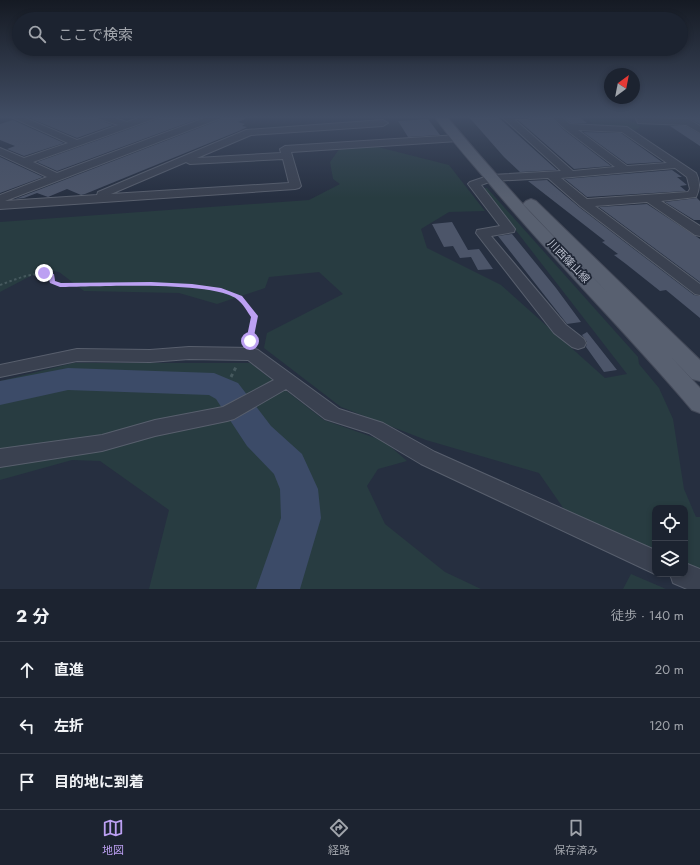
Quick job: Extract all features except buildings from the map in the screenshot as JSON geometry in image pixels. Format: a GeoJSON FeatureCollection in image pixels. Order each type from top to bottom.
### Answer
{"type":"FeatureCollection","features":[{"type":"Feature","properties":{"kind":"main road","name":"川西篠山線"},"geometry":{"type":"LineString","coordinates":[[463,143],[498,178]]}},
{"type":"Feature","properties":{"kind":"main road","name":"川西篠山線"},"geometry":{"type":"LineString","coordinates":[[472,143],[536,228],[627,322],[695,388]]}},
{"type":"Feature","properties":{"kind":"street"},"geometry":{"type":"LineString","coordinates":[[24,162],[76,143]]}},
{"type":"Feature","properties":{"kind":"street"},"geometry":{"type":"LineString","coordinates":[[0,199],[147,143]]}},
{"type":"Feature","properties":{"kind":"street"},"geometry":{"type":"LineString","coordinates":[[90,199],[222,143]]}},
{"type":"Feature","properties":{"kind":"street"},"geometry":{"type":"LineString","coordinates":[[0,206],[295,186],[283,143]]}},
{"type":"Feature","properties":{"kind":"street"},"geometry":{"type":"LineString","coordinates":[[179,162],[286,152],[324,143]]}},
{"type":"Feature","properties":{"kind":"street"},"geometry":{"type":"LineString","coordinates":[[536,143],[570,174]]}},
{"type":"Feature","properties":{"kind":"street"},"geometry":{"type":"LineString","coordinates":[[590,143],[626,170]]}},
{"type":"Feature","properties":{"kind":"street"},"geometry":{"type":"LineString","coordinates":[[584,203],[692,195],[696,189],[692,175],[644,143]]}},
{"type":"Feature","properties":{"kind":"street"},"geometry":{"type":"LineString","coordinates":[[0,151],[58,178]]}},
{"type":"Feature","properties":{"kind":"street"},"geometry":{"type":"LineString","coordinates":[[578,343],[560,329],[482,233],[509,229],[474,184],[498,178],[626,170],[677,165]]}},
{"type":"Feature","properties":{"kind":"street"},"geometry":{"type":"LineString","coordinates":[[551,175],[584,203],[700,291]]}},
{"type":"Feature","properties":{"kind":"street"},"geometry":{"type":"LineString","coordinates":[[648,198],[700,232]]}},
{"type":"Feature","properties":{"kind":"street"},"geometry":{"type":"LineString","coordinates":[[0,371],[77,355],[150,356],[189,354],[252,354],[284,383],[332,414],[376,428],[428,458],[652,561]]}},
{"type":"Feature","properties":{"kind":"street"},"geometry":{"type":"LineString","coordinates":[[0,458],[102,443],[154,428],[227,414],[284,383]]}},
{"type":"Feature","properties":{"kind":"street"},"geometry":{"type":"LineString","coordinates":[[688,577],[700,582]]}},
{"type":"Feature","properties":{"kind":"path"},"geometry":{"type":"LineString","coordinates":[[0,285],[21,277],[44,273],[51,275],[52,282],[60,285],[151,284],[192,286],[221,290],[240,298],[254,316],[250,341],[246,347]]}},
{"type":"Feature","properties":{"kind":"path"},"geometry":{"type":"LineString","coordinates":[[231,377],[237,365]]}},
{"type":"Feature","properties":{"kind":"green space"},"geometry":{"type":"Polygon","coordinates":[[[374,146],[449,165],[485,211],[449,212],[421,229],[427,248],[501,285],[605,378],[627,374],[483,188],[487,188],[638,357],[639,364],[659,388],[673,419],[684,489],[696,517],[700,517],[700,571],[688,565],[688,505],[652,505],[652,550],[566,512],[539,473],[426,440],[341,407],[264,348],[267,333],[343,294],[319,272],[269,277],[265,288],[217,304],[179,293],[84,291],[59,272],[44,269],[0,292],[0,222],[309,200],[340,184],[333,179],[330,162],[340,148],[374,146]]]}},
{"type":"Feature","properties":{"kind":"green space"},"geometry":{"type":"Polygon","coordinates":[[[73,363],[250,363],[324,420],[384,441],[407,461],[378,469],[367,486],[385,524],[445,572],[481,589],[149,589],[169,510],[100,461],[72,460],[0,480],[0,381],[73,363]]]}},
{"type":"Feature","properties":{"kind":"green space"},"geometry":{"type":"Polygon","coordinates":[[[631,574],[666,589],[623,589],[631,574]]]}},
{"type":"Feature","properties":{"kind":"waterway"},"geometry":{"type":"LineString","coordinates":[[0,393],[68,379],[214,384],[227,391],[259,436],[289,465],[299,489],[301,518],[278,589]]}},
{"type":"Feature","properties":{"kind":"route"},"geometry":{"type":"LineString","coordinates":[[44,273],[51,275],[52,282],[60,285],[126,286],[151,284],[192,286],[221,290],[240,298],[254,316],[250,341]]}}]}
